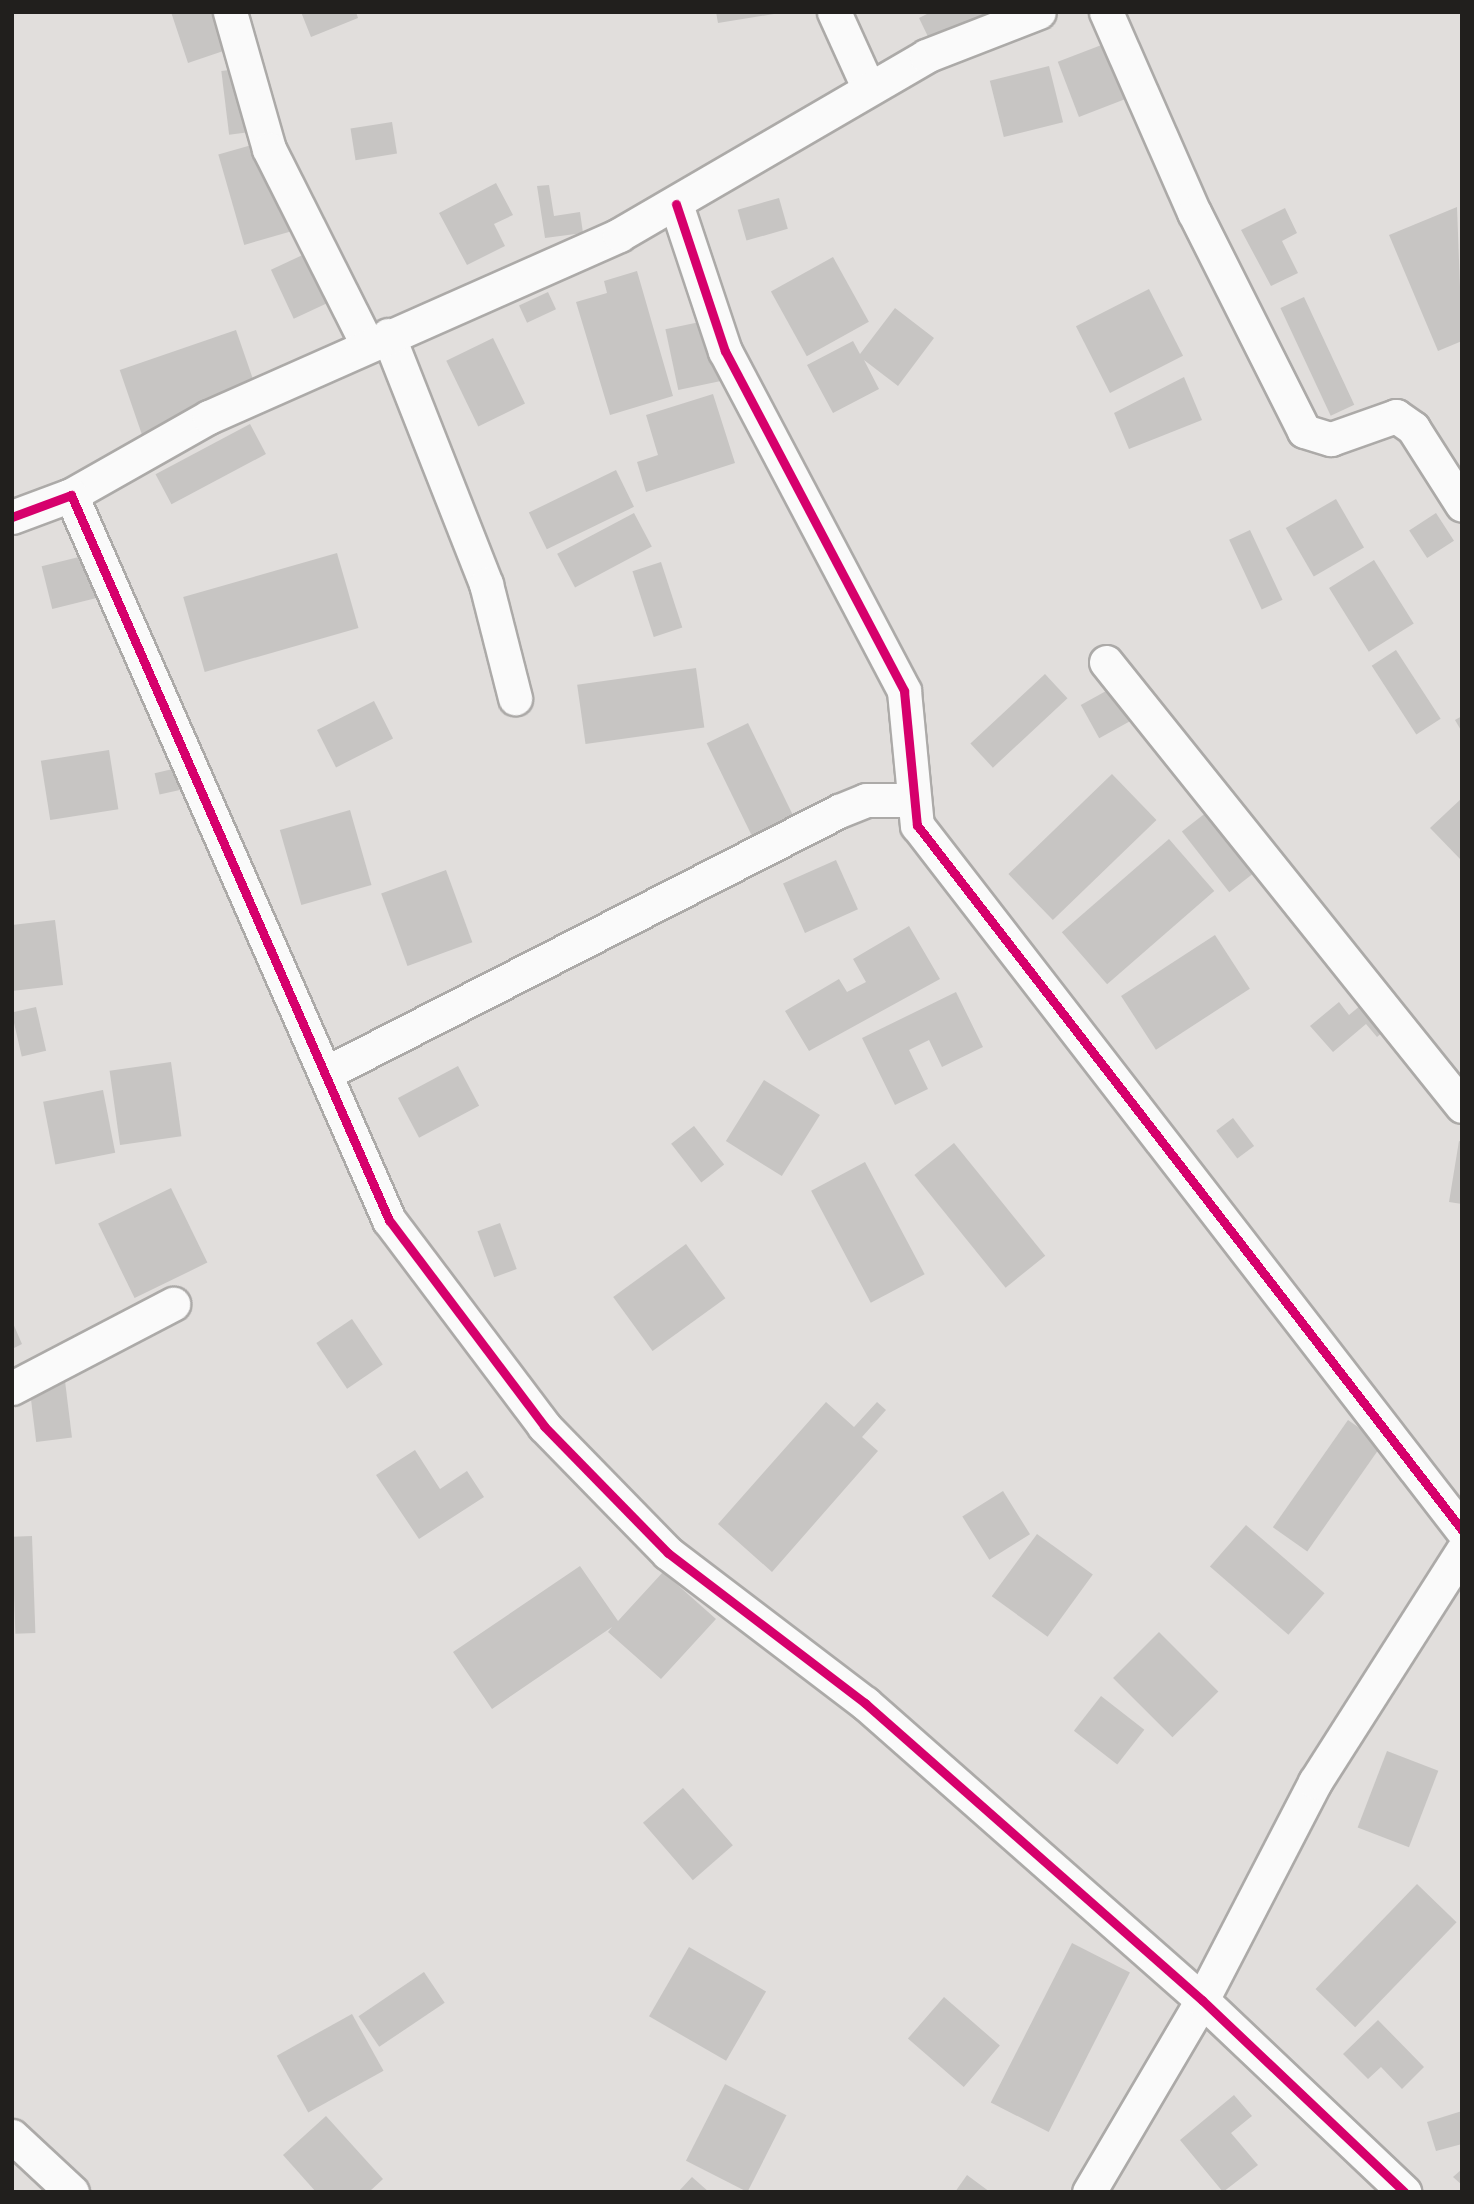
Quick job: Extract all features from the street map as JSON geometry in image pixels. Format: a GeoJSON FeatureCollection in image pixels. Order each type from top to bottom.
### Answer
{"type":"FeatureCollection","features":[{"type":"Feature","properties":{"kind":"street"},"geometry":{"type":"LineString","coordinates":[[230,12],[270,149],[377,340],[486,584],[515,698]]}},
{"type":"Feature","properties":{"kind":"street"},"geometry":{"type":"LineString","coordinates":[[834,12],[868,87]]}},
{"type":"Feature","properties":{"kind":"street"},"geometry":{"type":"LineString","coordinates":[[12,517],[71,495],[209,417],[676,204],[868,87],[926,56],[1039,12]]}},
{"type":"Feature","properties":{"kind":"street"},"geometry":{"type":"LineString","coordinates":[[1106,12],[1194,212],[1304,430],[1331,439],[1396,416],[1413,428],[1462,505]]}},
{"type":"Feature","properties":{"kind":"street"},"geometry":{"type":"LineString","coordinates":[[676,204],[725,351],[904,691],[910,800],[929,844],[1462,1530]]}},
{"type":"Feature","properties":{"kind":"street"},"geometry":{"type":"LineString","coordinates":[[71,495],[181,755],[328,1072],[389,1220],[544,1426],[668,1553],[865,1703],[1202,2000],[1404,2192]]}},
{"type":"Feature","properties":{"kind":"street"},"geometry":{"type":"LineString","coordinates":[[1106,662],[1462,1106]]}},
{"type":"Feature","properties":{"kind":"street"},"geometry":{"type":"LineString","coordinates":[[328,1072],[839,811],[866,800],[910,800]]}},
{"type":"Feature","properties":{"kind":"street"},"geometry":{"type":"LineString","coordinates":[[12,1388],[173,1304]]}},
{"type":"Feature","properties":{"kind":"street"},"geometry":{"type":"LineString","coordinates":[[1089,2192],[1202,2000],[1315,1782],[1462,1550]]}},
{"type":"Feature","properties":{"kind":"street"},"geometry":{"type":"LineString","coordinates":[[12,2136],[72,2192]]}},
{"type":"Feature","properties":{"kind":"building"},"geometry":{"type":"Polygon","coordinates":[[[171,12],[230,12],[241,45],[188,63],[171,12]]]}},
{"type":"Feature","properties":{"kind":"building"},"geometry":{"type":"Polygon","coordinates":[[[301,12],[356,12],[358,18],[311,37],[301,12]]]}},
{"type":"Feature","properties":{"kind":"building"},"geometry":{"type":"Polygon","coordinates":[[[716,12],[774,12],[774,14],[718,23],[716,12]]]}},
{"type":"Feature","properties":{"kind":"building"},"geometry":{"type":"Polygon","coordinates":[[[931,12],[1011,12],[934,49],[919,18],[931,12]]]}},
{"type":"Feature","properties":{"kind":"building"},"geometry":{"type":"Polygon","coordinates":[[[1125,36],[1146,91],[1079,117],[1058,62],[1125,36]]]}},
{"type":"Feature","properties":{"kind":"building"},"geometry":{"type":"Polygon","coordinates":[[[263,66],[271,130],[229,135],[221,71],[263,66]]]}},
{"type":"Feature","properties":{"kind":"building"},"geometry":{"type":"Polygon","coordinates":[[[1049,66],[1063,122],[1004,137],[990,81],[1049,66]]]}},
{"type":"Feature","properties":{"kind":"building"},"geometry":{"type":"Polygon","coordinates":[[[392,122],[397,154],[356,160],[351,129],[392,122]]]}},
{"type":"Feature","properties":{"kind":"building"},"geometry":{"type":"Polygon","coordinates":[[[276,138],[302,228],[244,245],[218,155],[276,138]]]}},
{"type":"Feature","properties":{"kind":"building"},"geometry":{"type":"Polygon","coordinates":[[[496,183],[513,215],[494,224],[505,246],[467,265],[439,213],[496,183]]]}},
{"type":"Feature","properties":{"kind":"building"},"geometry":{"type":"Polygon","coordinates":[[[549,185],[554,216],[580,212],[583,233],[545,238],[537,186],[549,185]]]}},
{"type":"Feature","properties":{"kind":"building"},"geometry":{"type":"Polygon","coordinates":[[[779,198],[788,229],[746,241],[738,210],[779,198]]]}},
{"type":"Feature","properties":{"kind":"building"},"geometry":{"type":"Polygon","coordinates":[[[1457,207],[1462,341],[1438,351],[1389,235],[1457,207]]]}},
{"type":"Feature","properties":{"kind":"building"},"geometry":{"type":"Polygon","coordinates":[[[1285,208],[1297,233],[1282,241],[1298,273],[1271,286],[1241,230],[1285,208]]]}},
{"type":"Feature","properties":{"kind":"building"},"geometry":{"type":"Polygon","coordinates":[[[309,252],[332,301],[294,319],[271,270],[309,252]]]}},
{"type":"Feature","properties":{"kind":"building"},"geometry":{"type":"Polygon","coordinates":[[[833,257],[869,322],[807,356],[771,291],[833,257]]]}},
{"type":"Feature","properties":{"kind":"building"},"geometry":{"type":"Polygon","coordinates":[[[637,271],[673,396],[610,415],[576,302],[607,293],[604,281],[637,271]]]}},
{"type":"Feature","properties":{"kind":"building"},"geometry":{"type":"Polygon","coordinates":[[[1149,289],[1183,356],[1110,393],[1076,326],[1149,289]]]}},
{"type":"Feature","properties":{"kind":"building"},"geometry":{"type":"Polygon","coordinates":[[[548,292],[556,309],[527,323],[519,306],[548,292]]]}},
{"type":"Feature","properties":{"kind":"building"},"geometry":{"type":"Polygon","coordinates":[[[1304,297],[1354,405],[1331,416],[1280,308],[1304,297]]]}},
{"type":"Feature","properties":{"kind":"building"},"geometry":{"type":"Polygon","coordinates":[[[895,308],[934,338],[898,386],[864,360],[879,389],[833,413],[807,365],[853,341],[860,354],[895,308]]]}},
{"type":"Feature","properties":{"kind":"building"},"geometry":{"type":"Polygon","coordinates":[[[728,316],[741,377],[678,390],[665,329],[728,316]]]}},
{"type":"Feature","properties":{"kind":"building"},"geometry":{"type":"Polygon","coordinates":[[[236,330],[258,395],[142,435],[120,370],[236,330]]]}},
{"type":"Feature","properties":{"kind":"building"},"geometry":{"type":"Polygon","coordinates":[[[493,338],[525,404],[478,426],[446,361],[493,338]]]}},
{"type":"Feature","properties":{"kind":"building"},"geometry":{"type":"Polygon","coordinates":[[[1184,377],[1202,420],[1129,449],[1114,413],[1184,377]]]}},
{"type":"Feature","properties":{"kind":"building"},"geometry":{"type":"Polygon","coordinates":[[[713,394],[735,463],[646,492],[637,462],[658,455],[646,415],[713,394]]]}},
{"type":"Feature","properties":{"kind":"building"},"geometry":{"type":"Polygon","coordinates":[[[250,424],[266,454],[171,504],[156,474],[250,424]]]}},
{"type":"Feature","properties":{"kind":"building"},"geometry":{"type":"Polygon","coordinates":[[[616,470],[634,507],[547,549],[529,513],[616,470]]]}},
{"type":"Feature","properties":{"kind":"building"},"geometry":{"type":"Polygon","coordinates":[[[1336,499],[1364,547],[1314,576],[1286,528],[1336,499]]]}},
{"type":"Feature","properties":{"kind":"building"},"geometry":{"type":"Polygon","coordinates":[[[634,513],[652,547],[575,587],[557,554],[634,513]]]}},
{"type":"Feature","properties":{"kind":"building"},"geometry":{"type":"Polygon","coordinates":[[[1436,513],[1454,541],[1427,558],[1409,530],[1436,513]]]}},
{"type":"Feature","properties":{"kind":"building"},"geometry":{"type":"Polygon","coordinates":[[[1250,530],[1283,600],[1262,610],[1229,540],[1250,530]]]}},
{"type":"Feature","properties":{"kind":"building"},"geometry":{"type":"Polygon","coordinates":[[[95,553],[106,596],[52,609],[42,566],[95,553]]]}},
{"type":"Feature","properties":{"kind":"building"},"geometry":{"type":"Polygon","coordinates":[[[337,553],[358,628],[205,672],[183,597],[337,553]]]}},
{"type":"Feature","properties":{"kind":"building"},"geometry":{"type":"Polygon","coordinates":[[[1374,560],[1414,624],[1369,652],[1329,588],[1374,560]]]}},
{"type":"Feature","properties":{"kind":"building"},"geometry":{"type":"Polygon","coordinates":[[[661,562],[682,628],[654,637],[632,571],[661,562]]]}},
{"type":"Feature","properties":{"kind":"building"},"geometry":{"type":"Polygon","coordinates":[[[1396,650],[1441,719],[1416,735],[1372,666],[1396,650]]]}},
{"type":"Feature","properties":{"kind":"building"},"geometry":{"type":"Polygon","coordinates":[[[696,668],[704,727],[586,744],[577,685],[696,668]]]}},
{"type":"Feature","properties":{"kind":"building"},"geometry":{"type":"Polygon","coordinates":[[[1045,674],[1068,698],[993,768],[970,744],[1045,674]]]}},
{"type":"Feature","properties":{"kind":"building"},"geometry":{"type":"Polygon","coordinates":[[[1135,675],[1153,708],[1099,738],[1081,705],[1135,675]]]}},
{"type":"Feature","properties":{"kind":"building"},"geometry":{"type":"Polygon","coordinates":[[[374,701],[393,738],[336,767],[317,730],[374,701]]]}},
{"type":"Feature","properties":{"kind":"building"},"geometry":{"type":"Polygon","coordinates":[[[1462,716],[1462,732],[1455,720],[1462,716]]]}},
{"type":"Feature","properties":{"kind":"building"},"geometry":{"type":"Polygon","coordinates":[[[748,723],[802,834],[761,855],[707,743],[748,723]]]}},
{"type":"Feature","properties":{"kind":"building"},"geometry":{"type":"Polygon","coordinates":[[[109,750],[118,809],[50,820],[41,761],[109,750]]]}},
{"type":"Feature","properties":{"kind":"building"},"geometry":{"type":"Polygon","coordinates":[[[177,768],[182,789],[160,795],[155,773],[177,768]]]}},
{"type":"Feature","properties":{"kind":"building"},"geometry":{"type":"Polygon","coordinates":[[[1112,774],[1156,820],[1053,920],[1008,874],[1112,774]]]}},
{"type":"Feature","properties":{"kind":"building"},"geometry":{"type":"Polygon","coordinates":[[[1226,797],[1273,858],[1229,892],[1182,831],[1226,797]]]}},
{"type":"Feature","properties":{"kind":"building"},"geometry":{"type":"Polygon","coordinates":[[[1462,798],[1462,861],[1430,828],[1462,798]]]}},
{"type":"Feature","properties":{"kind":"building"},"geometry":{"type":"Polygon","coordinates":[[[350,810],[371,885],[301,905],[280,830],[350,810]]]}},
{"type":"Feature","properties":{"kind":"building"},"geometry":{"type":"Polygon","coordinates":[[[1169,839],[1214,891],[1107,984],[1062,932],[1169,839]]]}},
{"type":"Feature","properties":{"kind":"building"},"geometry":{"type":"Polygon","coordinates":[[[836,860],[858,909],[805,933],[783,884],[836,860]]]}},
{"type":"Feature","properties":{"kind":"building"},"geometry":{"type":"Polygon","coordinates":[[[446,870],[472,942],[407,966],[381,894],[446,870]]]}},
{"type":"Feature","properties":{"kind":"building"},"geometry":{"type":"Polygon","coordinates":[[[55,920],[63,985],[12,991],[12,925],[55,920]]]}},
{"type":"Feature","properties":{"kind":"building"},"geometry":{"type":"Polygon","coordinates":[[[909,926],[940,979],[809,1051],[785,1011],[839,979],[847,992],[866,982],[853,959],[909,926]]]}},
{"type":"Feature","properties":{"kind":"building"},"geometry":{"type":"Polygon","coordinates":[[[1215,935],[1250,989],[1156,1050],[1121,996],[1215,935]]]}},
{"type":"Feature","properties":{"kind":"building"},"geometry":{"type":"Polygon","coordinates":[[[1378,991],[1400,1018],[1377,1037],[1366,1024],[1333,1052],[1310,1026],[1339,1002],[1349,1015],[1378,991]]]}},
{"type":"Feature","properties":{"kind":"building"},"geometry":{"type":"Polygon","coordinates":[[[956,992],[983,1047],[942,1067],[929,1040],[909,1050],[928,1089],[895,1105],[862,1038],[956,992]]]}},
{"type":"Feature","properties":{"kind":"building"},"geometry":{"type":"Polygon","coordinates":[[[36,1007],[46,1051],[22,1056],[12,1013],[36,1007]]]}},
{"type":"Feature","properties":{"kind":"building"},"geometry":{"type":"Polygon","coordinates":[[[171,1062],[181,1136],[120,1145],[110,1071],[171,1062]]]}},
{"type":"Feature","properties":{"kind":"building"},"geometry":{"type":"Polygon","coordinates":[[[458,1066],[479,1106],[419,1138],[398,1098],[458,1066]]]}},
{"type":"Feature","properties":{"kind":"building"},"geometry":{"type":"Polygon","coordinates":[[[764,1080],[820,1115],[782,1176],[726,1141],[764,1080]]]}},
{"type":"Feature","properties":{"kind":"building"},"geometry":{"type":"Polygon","coordinates":[[[103,1090],[115,1153],[55,1164],[43,1102],[103,1090]]]}},
{"type":"Feature","properties":{"kind":"building"},"geometry":{"type":"Polygon","coordinates":[[[1233,1118],[1254,1146],[1237,1159],[1216,1131],[1233,1118]]]}},
{"type":"Feature","properties":{"kind":"building"},"geometry":{"type":"Polygon","coordinates":[[[694,1126],[724,1165],[701,1182],[671,1144],[694,1126]]]}},
{"type":"Feature","properties":{"kind":"building"},"geometry":{"type":"Polygon","coordinates":[[[1459,1141],[1462,1142],[1462,1204],[1449,1202],[1459,1141]]]}},
{"type":"Feature","properties":{"kind":"building"},"geometry":{"type":"Polygon","coordinates":[[[954,1143],[1045,1256],[1006,1288],[914,1175],[954,1143]]]}},
{"type":"Feature","properties":{"kind":"building"},"geometry":{"type":"Polygon","coordinates":[[[865,1162],[925,1274],[871,1303],[811,1191],[865,1162]]]}},
{"type":"Feature","properties":{"kind":"building"},"geometry":{"type":"Polygon","coordinates":[[[171,1188],[207,1263],[135,1298],[98,1224],[171,1188]]]}},
{"type":"Feature","properties":{"kind":"building"},"geometry":{"type":"Polygon","coordinates":[[[500,1223],[517,1269],[494,1277],[477,1231],[500,1223]]]}},
{"type":"Feature","properties":{"kind":"building"},"geometry":{"type":"Polygon","coordinates":[[[686,1244],[725,1298],[653,1351],[613,1297],[686,1244]]]}},
{"type":"Feature","properties":{"kind":"building"},"geometry":{"type":"Polygon","coordinates":[[[352,1319],[383,1365],[347,1389],[316,1343],[352,1319]]]}},
{"type":"Feature","properties":{"kind":"building"},"geometry":{"type":"Polygon","coordinates":[[[12,1321],[22,1344],[12,1349],[12,1321]]]}},
{"type":"Feature","properties":{"kind":"building"},"geometry":{"type":"Polygon","coordinates":[[[65,1381],[72,1438],[36,1442],[29,1385],[65,1381]]]}},
{"type":"Feature","properties":{"kind":"building"},"geometry":{"type":"Polygon","coordinates":[[[826,1402],[854,1427],[877,1402],[886,1410],[862,1437],[878,1451],[772,1572],[718,1524],[826,1402]]]}},
{"type":"Feature","properties":{"kind":"building"},"geometry":{"type":"Polygon","coordinates":[[[1348,1420],[1382,1444],[1307,1551],[1273,1527],[1348,1420]]]}},
{"type":"Feature","properties":{"kind":"building"},"geometry":{"type":"Polygon","coordinates":[[[415,1450],[440,1489],[467,1471],[484,1497],[419,1539],[376,1475],[415,1450]]]}},
{"type":"Feature","properties":{"kind":"building"},"geometry":{"type":"Polygon","coordinates":[[[1003,1491],[1030,1534],[989,1560],[962,1516],[1003,1491]]]}},
{"type":"Feature","properties":{"kind":"building"},"geometry":{"type":"Polygon","coordinates":[[[1246,1525],[1324,1593],[1288,1635],[1210,1567],[1246,1525]]]}},
{"type":"Feature","properties":{"kind":"building"},"geometry":{"type":"Polygon","coordinates":[[[1037,1534],[1093,1575],[1048,1637],[992,1596],[1037,1534]]]}},
{"type":"Feature","properties":{"kind":"building"},"geometry":{"type":"Polygon","coordinates":[[[32,1536],[35,1633],[15,1634],[12,1537],[32,1536]]]}},
{"type":"Feature","properties":{"kind":"building"},"geometry":{"type":"Polygon","coordinates":[[[580,1566],[618,1621],[663,1572],[716,1619],[661,1679],[608,1632],[612,1627],[492,1709],[453,1652],[580,1566]]]}},
{"type":"Feature","properties":{"kind":"building"},"geometry":{"type":"Polygon","coordinates":[[[1159,1632],[1218,1691],[1172,1737],[1113,1678],[1159,1632]]]}},
{"type":"Feature","properties":{"kind":"building"},"geometry":{"type":"Polygon","coordinates":[[[1101,1696],[1144,1730],[1117,1765],[1074,1731],[1101,1696]]]}},
{"type":"Feature","properties":{"kind":"building"},"geometry":{"type":"Polygon","coordinates":[[[1387,1751],[1438,1771],[1409,1847],[1358,1828],[1387,1751]]]}},
{"type":"Feature","properties":{"kind":"building"},"geometry":{"type":"Polygon","coordinates":[[[683,1788],[733,1845],[693,1880],[643,1823],[683,1788]]]}},
{"type":"Feature","properties":{"kind":"building"},"geometry":{"type":"Polygon","coordinates":[[[1417,1884],[1457,1922],[1355,2027],[1316,1989],[1417,1884]]]}},
{"type":"Feature","properties":{"kind":"building"},"geometry":{"type":"Polygon","coordinates":[[[1072,1943],[1130,1973],[1049,2132],[991,2102],[1072,1943]]]}},
{"type":"Feature","properties":{"kind":"building"},"geometry":{"type":"Polygon","coordinates":[[[689,1947],[766,1991],[726,2061],[649,2016],[689,1947]]]}},
{"type":"Feature","properties":{"kind":"building"},"geometry":{"type":"Polygon","coordinates":[[[424,1972],[445,2003],[379,2047],[359,2016],[424,1972]]]}},
{"type":"Feature","properties":{"kind":"building"},"geometry":{"type":"Polygon","coordinates":[[[944,1997],[1000,2046],[964,2087],[908,2039],[944,1997]]]}},
{"type":"Feature","properties":{"kind":"building"},"geometry":{"type":"Polygon","coordinates":[[[352,2014],[384,2071],[308,2113],[277,2056],[352,2014]]]}},
{"type":"Feature","properties":{"kind":"building"},"geometry":{"type":"Polygon","coordinates":[[[1378,2020],[1424,2067],[1402,2089],[1381,2067],[1368,2079],[1343,2054],[1378,2020]]]}},
{"type":"Feature","properties":{"kind":"building"},"geometry":{"type":"Polygon","coordinates":[[[725,2084],[786,2115],[747,2192],[686,2161],[725,2084]]]}},
{"type":"Feature","properties":{"kind":"building"},"geometry":{"type":"Polygon","coordinates":[[[1234,2095],[1252,2116],[1231,2133],[1258,2165],[1223,2192],[1180,2140],[1234,2095]]]}},
{"type":"Feature","properties":{"kind":"building"},"geometry":{"type":"Polygon","coordinates":[[[1462,2111],[1462,2144],[1436,2151],[1427,2122],[1462,2111]]]}},
{"type":"Feature","properties":{"kind":"building"},"geometry":{"type":"Polygon","coordinates":[[[326,2116],[383,2179],[369,2192],[316,2192],[283,2155],[326,2116]]]}},
{"type":"Feature","properties":{"kind":"building"},"geometry":{"type":"Polygon","coordinates":[[[1462,2169],[1462,2185],[1453,2177],[1462,2169]]]}},
{"type":"Feature","properties":{"kind":"building"},"geometry":{"type":"Polygon","coordinates":[[[967,2175],[990,2192],[955,2192],[967,2175]]]}},
{"type":"Feature","properties":{"kind":"building"},"geometry":{"type":"Polygon","coordinates":[[[692,2177],[709,2192],[678,2192],[692,2177]]]}},
{"type":"Feature","properties":{"kind":"cycle path"},"geometry":{"type":"LineString","coordinates":[[676,204],[725,351],[904,691],[917,825],[1462,1530]]}},
{"type":"Feature","properties":{"kind":"cycle path"},"geometry":{"type":"LineString","coordinates":[[12,517],[71,495],[389,1220],[544,1426],[668,1553],[865,1703],[1202,2000],[1404,2192]]}}]}
